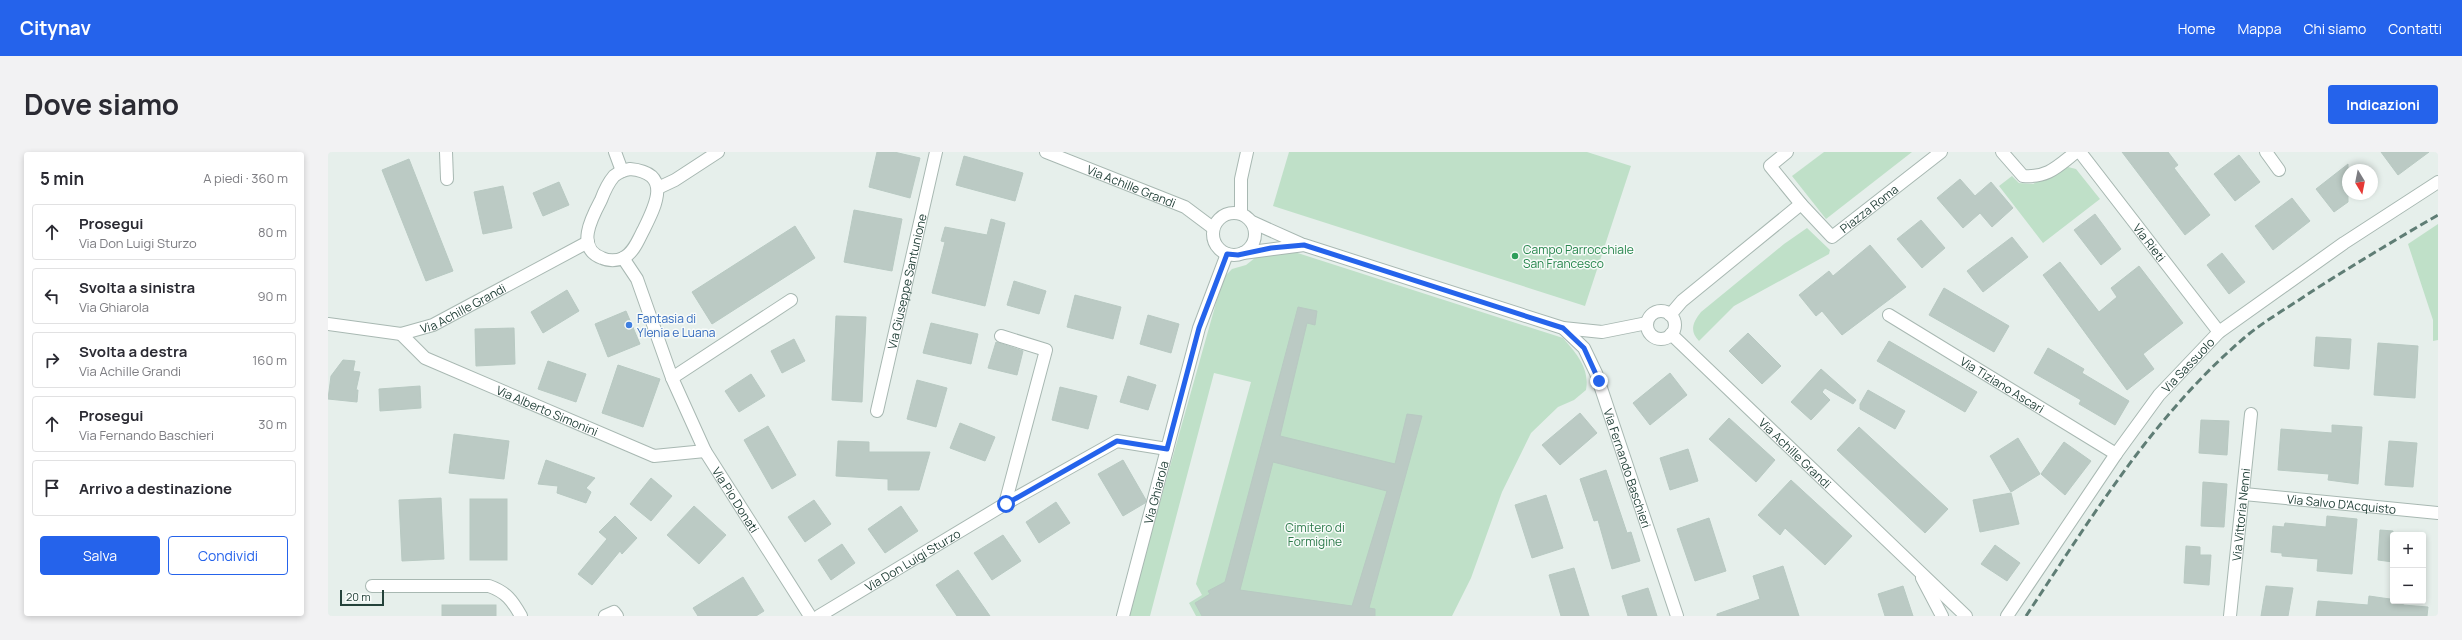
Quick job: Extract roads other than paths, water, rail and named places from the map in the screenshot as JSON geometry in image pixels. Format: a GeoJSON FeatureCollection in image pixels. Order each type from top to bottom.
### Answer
{"type":"FeatureCollection","features":[{"type":"Feature","properties":{"kind":"street"},"geometry":{"type":"LineString","coordinates":[[446,152],[447,179]]}},
{"type":"Feature","properties":{"kind":"street"},"geometry":{"type":"LineString","coordinates":[[614,152],[622,171]]}},
{"type":"Feature","properties":{"kind":"street"},"geometry":{"type":"LineString","coordinates":[[658,188],[675,180],[718,152]]}},
{"type":"Feature","properties":{"kind":"street","name":"Via Giuseppe Santunione"},"geometry":{"type":"LineString","coordinates":[[877,411],[936,152]]}},
{"type":"Feature","properties":{"kind":"street","name":"Via Achille Grandi"},"geometry":{"type":"LineString","coordinates":[[1046,152],[1185,207],[1214,228]]}},
{"type":"Feature","properties":{"kind":"street"},"geometry":{"type":"LineString","coordinates":[[1241,213],[1240,179],[1247,152]]}},
{"type":"Feature","properties":{"kind":"street","name":"Piazza Roma"},"geometry":{"type":"LineString","coordinates":[[1787,152],[1770,166],[1801,204],[1832,237],[1941,152]]}},
{"type":"Feature","properties":{"kind":"street"},"geometry":{"type":"LineString","coordinates":[[2002,152],[2023,176],[2037,177],[2048,173],[2076,152]]}},
{"type":"Feature","properties":{"kind":"street","name":"Via Rieti"},"geometry":{"type":"LineString","coordinates":[[2080,152],[2219,332]]}},
{"type":"Feature","properties":{"kind":"street"},"geometry":{"type":"LineString","coordinates":[[2266,152],[2279,170]]}},
{"type":"Feature","properties":{"kind":"street"},"geometry":{"type":"LineString","coordinates":[[630,169],[644,172],[650,176],[658,188],[656,207],[632,250],[623,258],[609,260],[599,257],[591,250],[588,242],[587,231],[607,186],[614,177],[622,171],[630,169]]}},
{"type":"Feature","properties":{"kind":"street","name":"Via Sassuolo"},"geometry":{"type":"LineString","coordinates":[[2007,616],[2116,454],[2159,395],[2219,332],[2338,248],[2438,182]]}},
{"type":"Feature","properties":{"kind":"street"},"geometry":{"type":"LineString","coordinates":[[1670,315],[1682,301],[1801,204]]}},
{"type":"Feature","properties":{"kind":"street"},"geometry":{"type":"LineString","coordinates":[[1304,245],[1227,254],[1217,246],[1213,234],[1214,228],[1221,217],[1234,212],[1241,213],[1252,222],[1304,245],[1563,328],[1602,332],[1647,323],[1654,313],[1662,311],[1670,315],[1674,326],[1671,334],[1664,338],[1655,337],[1649,332],[1647,323]]}},
{"type":"Feature","properties":{"kind":"street"},"geometry":{"type":"LineString","coordinates":[[1243,253],[1254,243],[1256,236],[1252,222]]}},
{"type":"Feature","properties":{"kind":"street","name":"Via Achille Grandi"},"geometry":{"type":"LineString","coordinates":[[328,324],[401,334],[433,325],[588,242]]}},
{"type":"Feature","properties":{"kind":"street","name":"Via Ghiarola"},"geometry":{"type":"LineString","coordinates":[[1122,616],[1199,328],[1227,254]]}},
{"type":"Feature","properties":{"kind":"street","name":"Via Pio Donati"},"geometry":{"type":"LineString","coordinates":[[623,258],[637,280],[672,378],[705,451],[810,616]]}},
{"type":"Feature","properties":{"kind":"street"},"geometry":{"type":"LineString","coordinates":[[672,378],[791,300]]}},
{"type":"Feature","properties":{"kind":"street","name":"Via Tiziano Ascari"},"geometry":{"type":"LineString","coordinates":[[1889,315],[2116,454]]}},
{"type":"Feature","properties":{"kind":"street","name":"Via Fernando Baschieri"},"geometry":{"type":"LineString","coordinates":[[1563,328],[1584,348],[1596,373],[1677,616]]}},
{"type":"Feature","properties":{"kind":"street","name":"Via Alberto Simonini"},"geometry":{"type":"LineString","coordinates":[[401,334],[424,358],[654,456],[705,451]]}},
{"type":"Feature","properties":{"kind":"street","name":"Via Achille Grandi"},"geometry":{"type":"LineString","coordinates":[[1671,334],[1966,616]]}},
{"type":"Feature","properties":{"kind":"street"},"geometry":{"type":"LineString","coordinates":[[1001,336],[1046,350],[1006,504]]}},
{"type":"Feature","properties":{"kind":"street","name":"Via Vittoria Nenni"},"geometry":{"type":"LineString","coordinates":[[2230,616],[2244,494],[2251,414]]}},
{"type":"Feature","properties":{"kind":"street","name":"Via Don Luigi Sturzo"},"geometry":{"type":"LineString","coordinates":[[819,616],[1006,504],[1117,441],[1167,449]]}},
{"type":"Feature","properties":{"kind":"street","name":"Via Salvo D'Acquisto"},"geometry":{"type":"LineString","coordinates":[[2244,494],[2438,513]]}},
{"type":"Feature","properties":{"kind":"street","name":"Via Achille Grandi"},"geometry":{"type":"LineString","coordinates":[[1919,571],[1942,616]]}},
{"type":"Feature","properties":{"kind":"street"},"geometry":{"type":"LineString","coordinates":[[372,586],[488,586],[503,591],[511,599],[521,616]]}},
{"type":"Feature","properties":{"kind":"street","name":"Via Achille Grandi"},"geometry":{"type":"LineString","coordinates":[[1932,599],[1936,616]]}},
{"type":"Feature","properties":{"kind":"street","name":"Via Achille Grandi"},"geometry":{"type":"LineString","coordinates":[[1954,606],[1976,616]]}},
{"type":"Feature","properties":{"kind":"railway"},"geometry":{"type":"LineString","coordinates":[[2026,616],[2100,505],[2126,469],[2181,400],[2211,368],[2244,338],[2268,320],[2343,272],[2438,215]]}},
{"type":"Feature","properties":{"kind":"place","name":"Campo Parrocchiale San Francesco"},"geometry":{"type":"Point","coordinates":[1515,256]}},
{"type":"Feature","properties":{"kind":"place","name":"Fantasia di Ylenia e Luana"},"geometry":{"type":"Point","coordinates":[629,325]}},
{"type":"Feature","properties":{"kind":"park label","name":"Cimitero di Formigine"},"geometry":{"type":"Point","coordinates":[1315,534]}}]}
